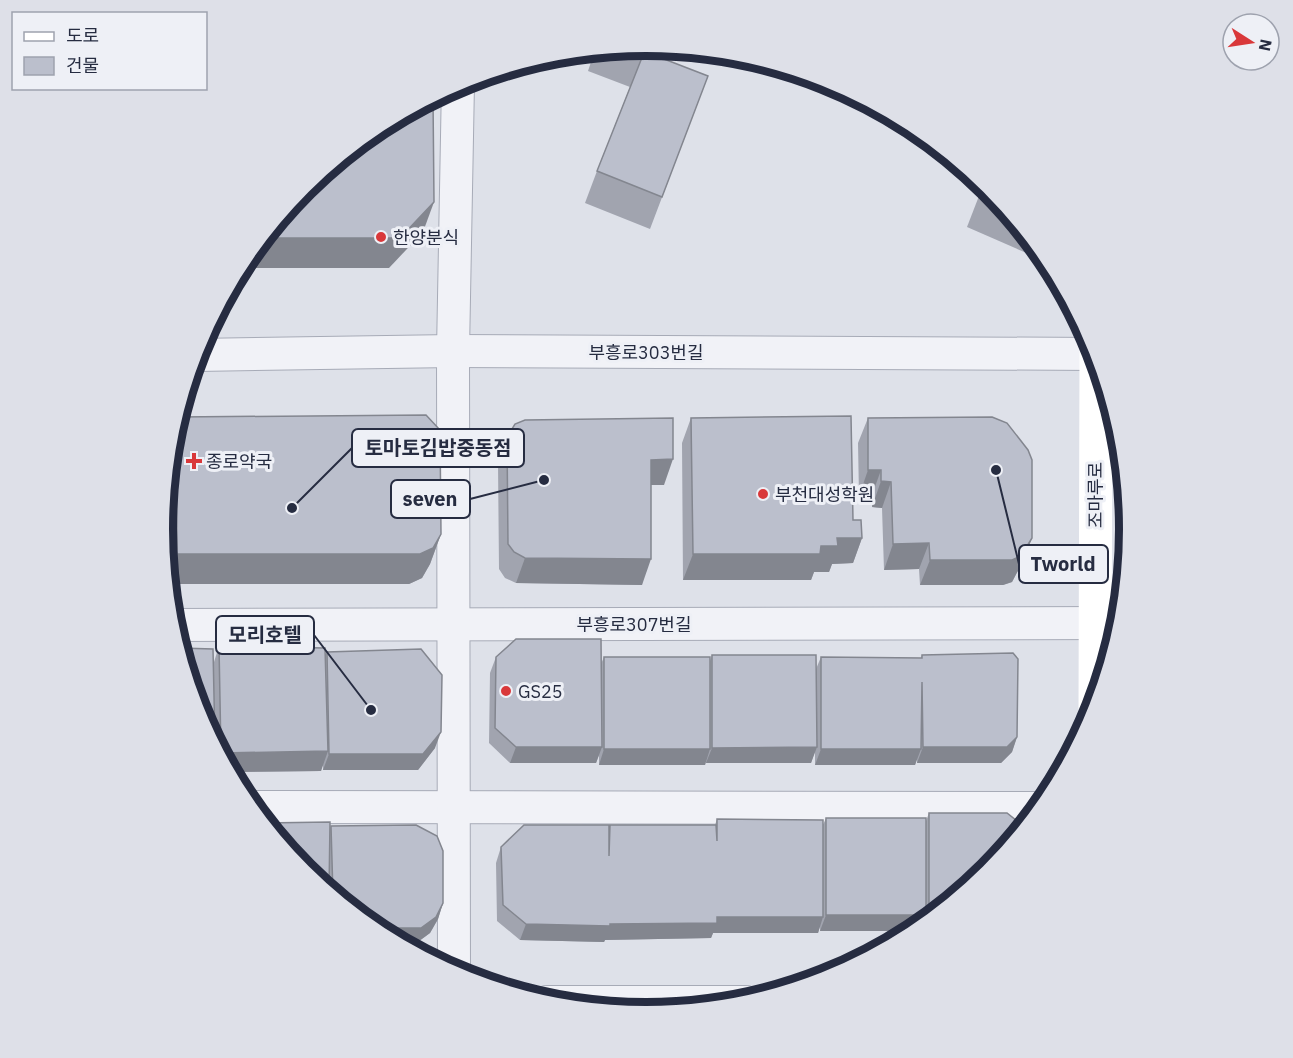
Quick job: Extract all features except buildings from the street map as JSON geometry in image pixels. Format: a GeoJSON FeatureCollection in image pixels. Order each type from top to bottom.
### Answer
{"type":"FeatureCollection","features":[{"type":"Feature","properties":{"kind":"street"},"geometry":{"type":"LineString","coordinates":[[454,961],[453,351],[458,95]]}},
{"type":"Feature","properties":{"kind":"street","name":"부흥로303번길"},"geometry":{"type":"LineString","coordinates":[[206,355],[453,351],[1086,354]]}},
{"type":"Feature","properties":{"kind":"street","name":"조마루로"},"geometry":{"type":"LineString","coordinates":[[1097,385],[1108,623],[1103,654]]}},
{"type":"Feature","properties":{"kind":"street","name":"부흥로307번길"},"geometry":{"type":"LineString","coordinates":[[183,625],[1108,623]]}},
{"type":"Feature","properties":{"kind":"street"},"geometry":{"type":"LineString","coordinates":[[264,807],[1028,808]]}},
{"type":"Feature","properties":{"kind":"place","name":"한양분식"},"geometry":{"type":"Point","coordinates":[381,237]}},
{"type":"Feature","properties":{"kind":"place","name":"종로약국"},"geometry":{"type":"Point","coordinates":[194,461]}},
{"type":"Feature","properties":{"kind":"place","name":"Tworld"},"geometry":{"type":"Point","coordinates":[996,470]}},
{"type":"Feature","properties":{"kind":"place","name":"seven"},"geometry":{"type":"Point","coordinates":[544,480]}},
{"type":"Feature","properties":{"kind":"place","name":"부천대성학원"},"geometry":{"type":"Point","coordinates":[763,494]}},
{"type":"Feature","properties":{"kind":"place","name":"토마토김밥중동점"},"geometry":{"type":"Point","coordinates":[292,508]}},
{"type":"Feature","properties":{"kind":"place","name":"GS25"},"geometry":{"type":"Point","coordinates":[506,691]}},
{"type":"Feature","properties":{"kind":"place","name":"모리호텔"},"geometry":{"type":"Point","coordinates":[371,710]}}]}
